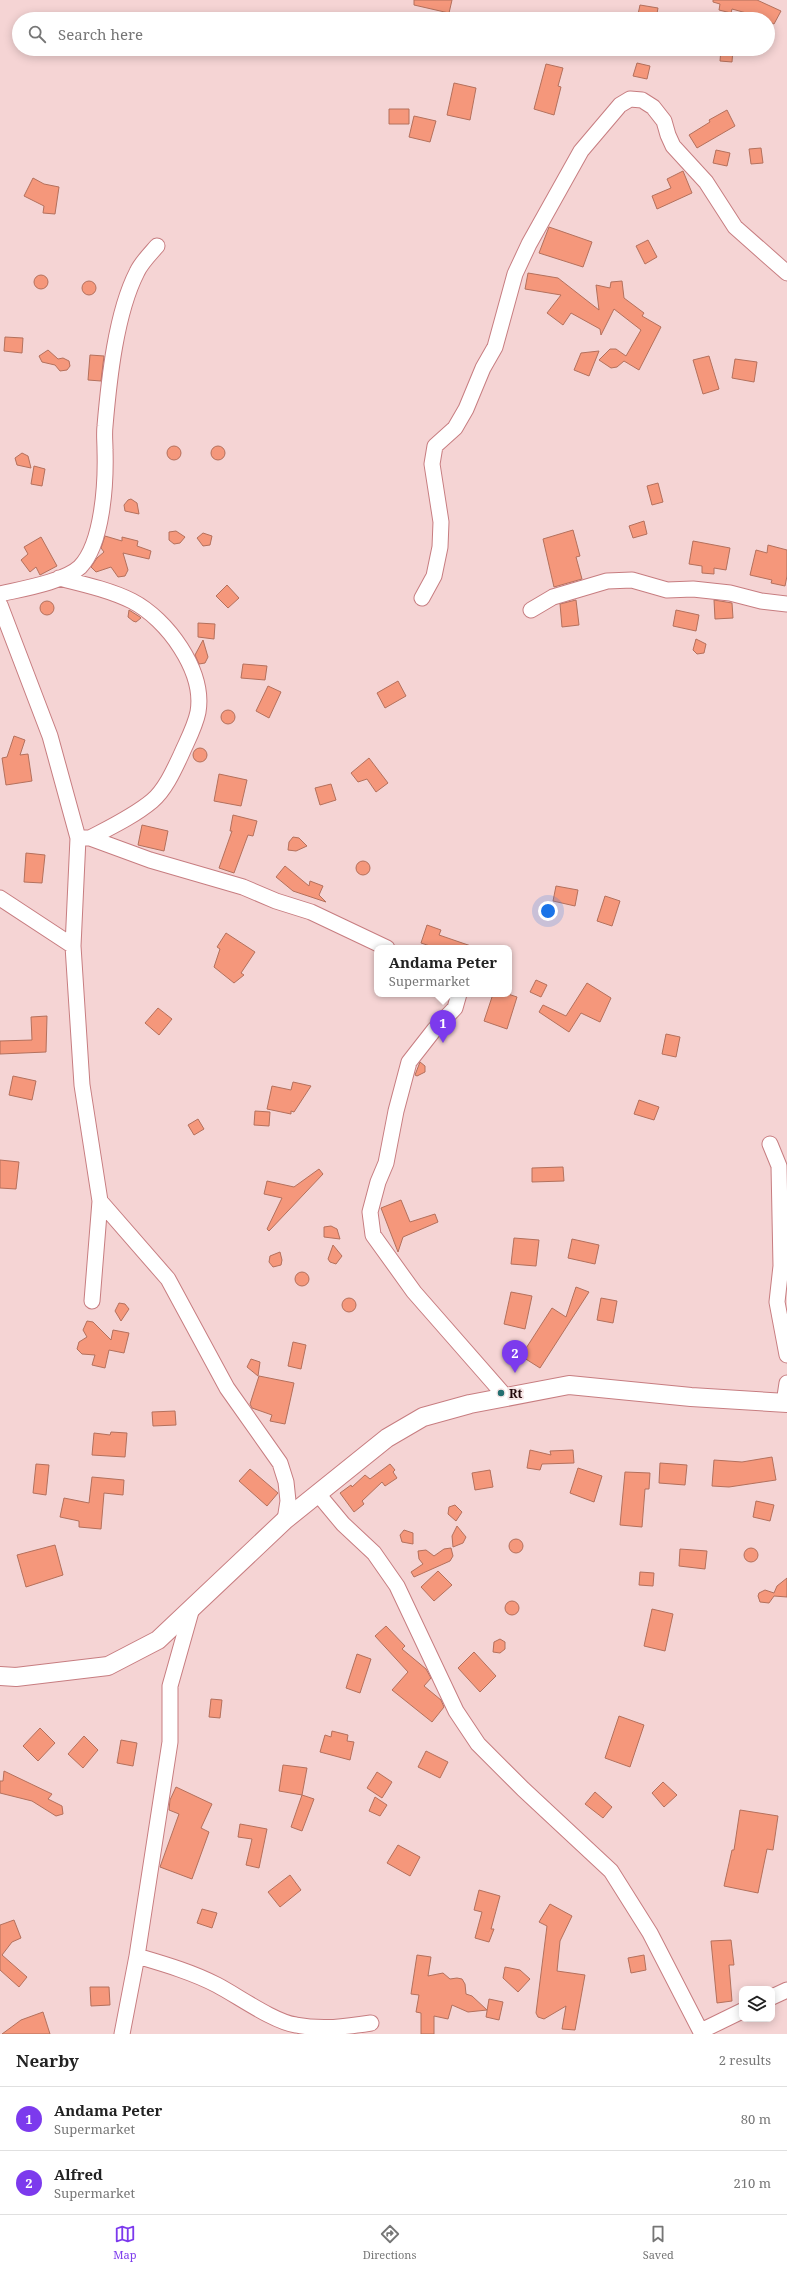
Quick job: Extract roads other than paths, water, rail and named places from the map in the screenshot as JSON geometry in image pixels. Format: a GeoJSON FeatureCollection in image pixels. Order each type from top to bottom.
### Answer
{"type":"FeatureCollection","features":[{"type":"Feature","properties":{"kind":"street"},"geometry":{"type":"LineString","coordinates":[[422,598],[434,576],[440,547],[442,522],[432,464],[435,446],[455,428],[466,409],[483,368],[495,347],[515,274],[529,244],[581,151],[620,104],[630,99],[642,100],[653,107],[664,121],[668,136],[674,146],[706,182],[735,227],[787,273]]}},
{"type":"Feature","properties":{"kind":"street"},"geometry":{"type":"LineString","coordinates":[[0,594],[42,585],[59,578],[79,567],[92,550],[98,529],[105,480],[104,427],[116,339],[125,299],[137,270],[157,246]]}},
{"type":"Feature","properties":{"kind":"street"},"geometry":{"type":"LineString","coordinates":[[59,578],[89,586],[132,601],[164,626],[183,651],[198,685],[198,712],[174,772],[153,800],[123,820],[84,838]]}},
{"type":"Feature","properties":{"kind":"street"},"geometry":{"type":"LineString","coordinates":[[531,610],[553,597],[607,580],[632,580],[667,590],[693,589],[730,593],[761,601],[787,604]]}},
{"type":"Feature","properties":{"kind":"street"},"geometry":{"type":"LineString","coordinates":[[0,605],[50,736],[84,838],[73,946],[82,1086],[100,1201],[92,1301]]}},
{"type":"Feature","properties":{"kind":"street"},"geometry":{"type":"LineString","coordinates":[[84,838],[150,860],[243,887],[276,901],[312,912],[381,945]]}},
{"type":"Feature","properties":{"kind":"street"},"geometry":{"type":"LineString","coordinates":[[0,898],[73,946]]}},
{"type":"Feature","properties":{"kind":"street"},"geometry":{"type":"LineString","coordinates":[[458,997],[455,1008],[409,1062],[396,1111],[386,1163],[378,1182],[370,1212],[371,1225],[373,1234],[414,1292],[506,1397]]}},
{"type":"Feature","properties":{"kind":"street"},"geometry":{"type":"LineString","coordinates":[[770,1144],[779,1166],[781,1266],[777,1302],[787,1355]]}},
{"type":"Feature","properties":{"kind":"street"},"geometry":{"type":"LineString","coordinates":[[100,1201],[168,1279],[227,1388],[280,1463],[286,1482],[288,1501],[285,1520]]}},
{"type":"Feature","properties":{"kind":"street"},"geometry":{"type":"LineString","coordinates":[[0,1676],[16,1677],[108,1666],[158,1640],[285,1520],[387,1438],[423,1417],[470,1404],[569,1385],[691,1397],[786,1403],[787,1383]]}},
{"type":"Feature","properties":{"kind":"street"},"geometry":{"type":"LineString","coordinates":[[318,1494],[343,1524],[374,1552],[398,1586],[456,1711],[478,1744],[523,1789],[611,1871],[650,1933],[701,2033],[739,2014]]}},
{"type":"Feature","properties":{"kind":"street"},"geometry":{"type":"LineString","coordinates":[[124,2032],[170,1742],[170,1686],[192,1608]]}},
{"type":"Feature","properties":{"kind":"street"},"geometry":{"type":"LineString","coordinates":[[137,1956],[186,1971],[216,1984],[264,2012],[294,2025],[329,2028],[371,2023]]}},
{"type":"Feature","properties":{"kind":"street"},"geometry":{"type":"LineString","coordinates":[[775,1996],[787,1990]]}},
{"type":"Feature","properties":{"kind":"place","name":"Andama Peter"},"geometry":{"type":"Point","coordinates":[443,1043]}},
{"type":"Feature","properties":{"kind":"place","name":"Alfred"},"geometry":{"type":"Point","coordinates":[515,1373]}},
{"type":"Feature","properties":{"kind":"place","name":"Rt"},"geometry":{"type":"Point","coordinates":[501,1393]}}]}
